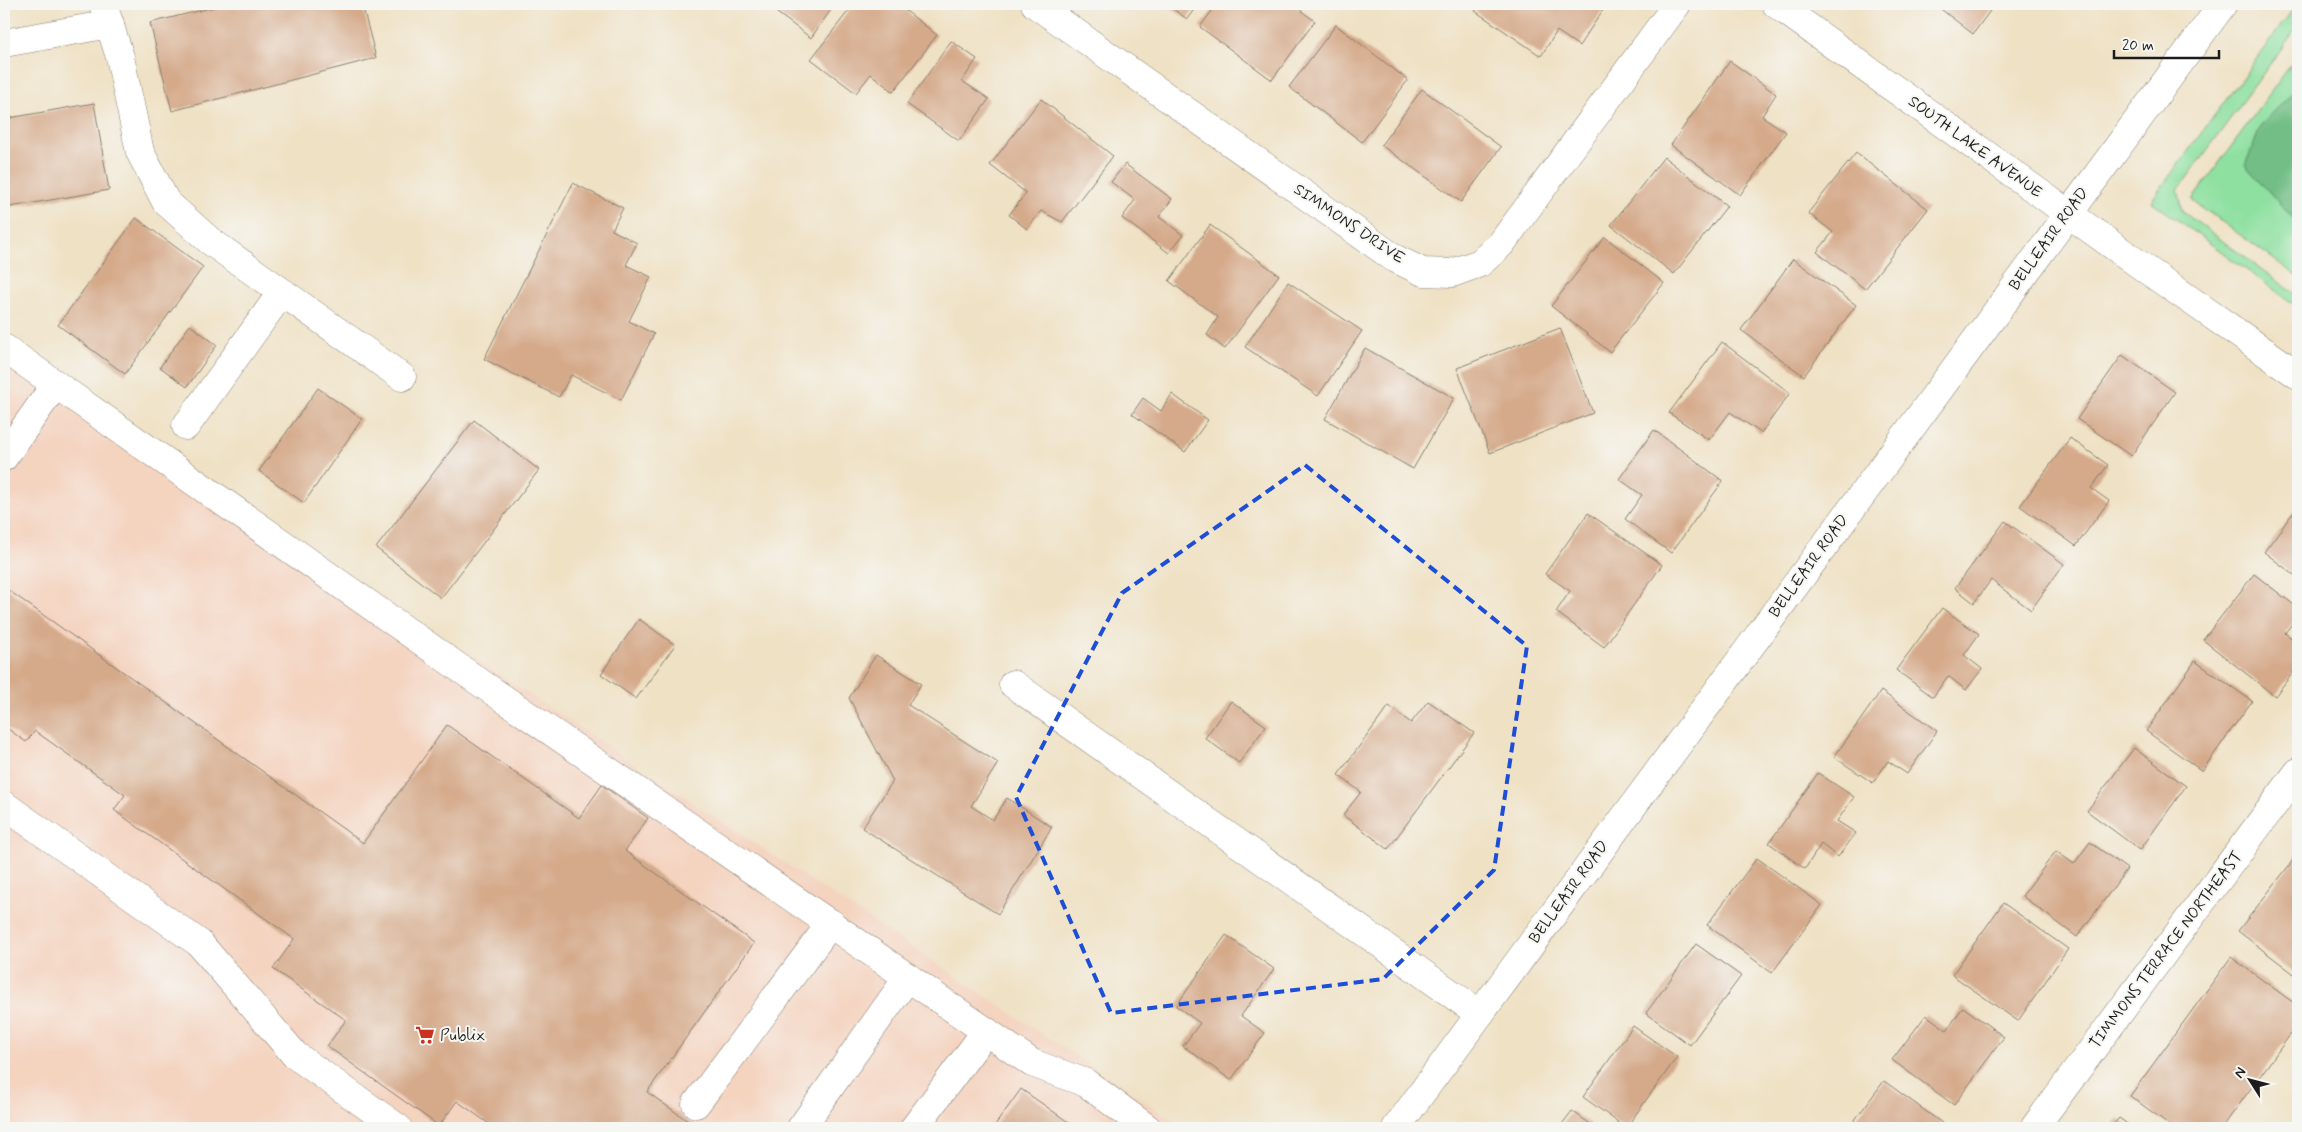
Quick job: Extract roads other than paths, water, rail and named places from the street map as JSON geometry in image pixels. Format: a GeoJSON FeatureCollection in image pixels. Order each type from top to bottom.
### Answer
{"type":"FeatureCollection","features":[{"type":"Feature","properties":{"kind":"street","name":"SIMMONS DRIVE"},"geometry":{"type":"LineString","coordinates":[[1035,4],[1394,258],[1423,272],[1452,273],[1480,263],[1501,244],[1677,4]]}},
{"type":"Feature","properties":{"kind":"street","name":"BELLEAIR ROAD"},"geometry":{"type":"LineString","coordinates":[[1396,1128],[2223,4]]}},
{"type":"Feature","properties":{"kind":"street","name":"SOUTH LAKE AVENUE"},"geometry":{"type":"LineString","coordinates":[[1794,9],[2068,213],[2298,375]]}},
{"type":"Feature","properties":{"kind":"street"},"geometry":{"type":"LineString","coordinates":[[4,43],[107,14],[140,152],[166,202],[210,241],[402,377]]}},
{"type":"Feature","properties":{"kind":"street"},"geometry":{"type":"LineString","coordinates":[[186,426],[282,292]]}},
{"type":"Feature","properties":{"kind":"street"},"geometry":{"type":"LineString","coordinates":[[4,348],[1032,1063],[1086,1083],[1147,1128]]}},
{"type":"Feature","properties":{"kind":"street"},"geometry":{"type":"LineString","coordinates":[[4,457],[55,385]]}},
{"type":"Feature","properties":{"kind":"street"},"geometry":{"type":"LineString","coordinates":[[1013,684],[1480,1014]]}},
{"type":"Feature","properties":{"kind":"street","name":"TIMMONS TERRACE NORTHEAST"},"geometry":{"type":"LineString","coordinates":[[2034,1128],[2298,772]]}},
{"type":"Feature","properties":{"kind":"street"},"geometry":{"type":"LineString","coordinates":[[4,805],[198,943],[295,1055],[398,1128]]}},
{"type":"Feature","properties":{"kind":"street"},"geometry":{"type":"LineString","coordinates":[[696,1104],[830,924]]}},
{"type":"Feature","properties":{"kind":"street"},"geometry":{"type":"LineString","coordinates":[[801,1128],[908,977]]}},
{"type":"Feature","properties":{"kind":"street"},"geometry":{"type":"LineString","coordinates":[[914,1128],[986,1030]]}},
{"type":"Feature","properties":{"kind":"place","name":"Publix"},"geometry":{"type":"Point","coordinates":[425,1035]}}]}
